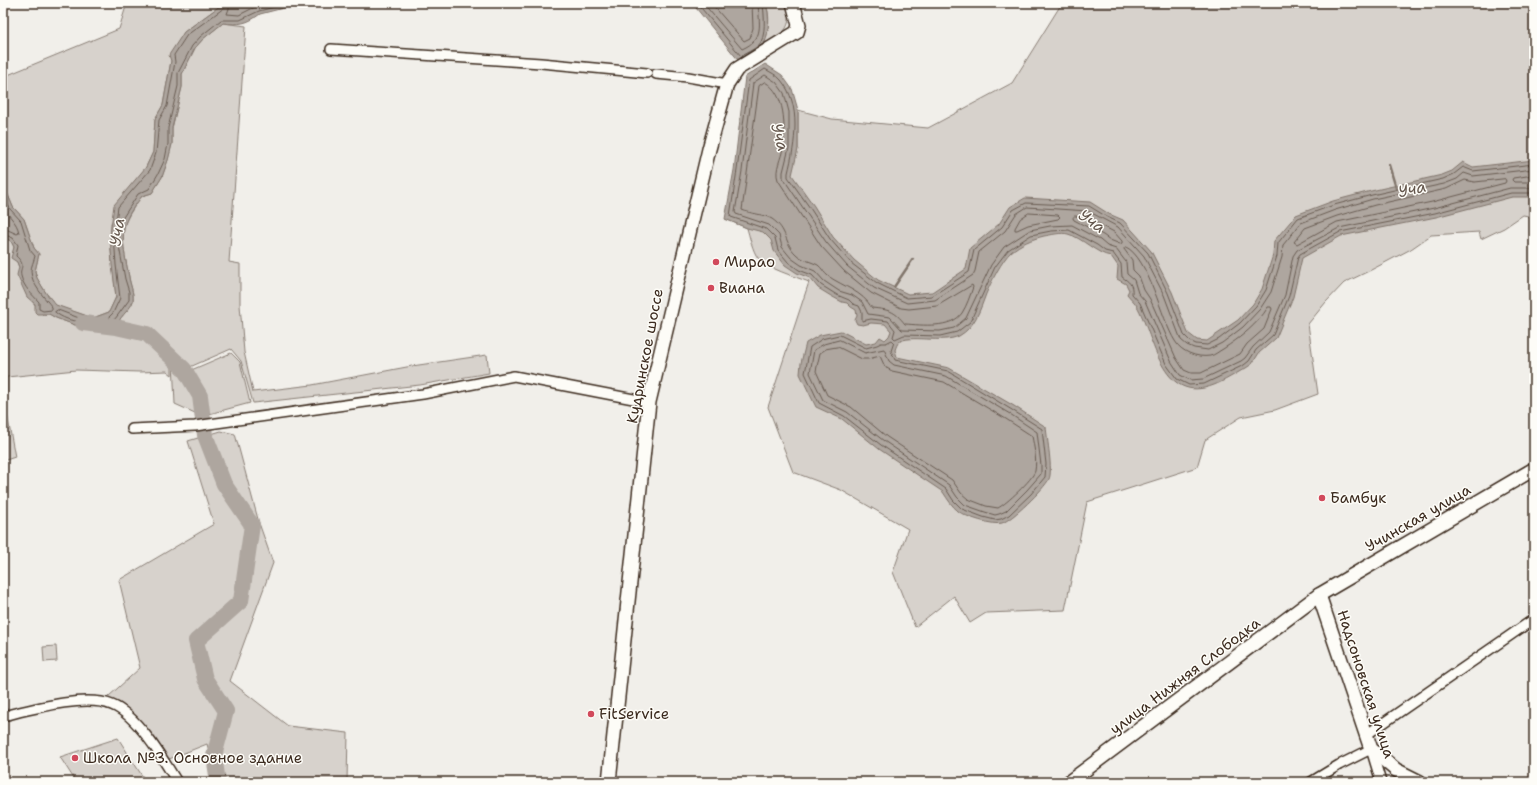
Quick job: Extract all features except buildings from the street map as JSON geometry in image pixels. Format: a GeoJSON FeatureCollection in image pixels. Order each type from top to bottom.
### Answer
{"type":"FeatureCollection","features":[{"type":"Feature","properties":{"kind":"street","name":"Кудринское шоссе"},"geometry":{"type":"LineString","coordinates":[[609,782],[649,402],[690,222],[708,149],[727,84],[737,69],[797,32],[799,26],[793,3]]}},
{"type":"Feature","properties":{"kind":"street"},"geometry":{"type":"LineString","coordinates":[[331,49],[533,62],[688,77],[727,84]]}},
{"type":"Feature","properties":{"kind":"street"},"geometry":{"type":"LineString","coordinates":[[132,429],[195,426],[423,394],[514,376],[649,402]]}},
{"type":"Feature","properties":{"kind":"street","name":"Учинская улица"},"geometry":{"type":"LineString","coordinates":[[1319,595],[1534,469]]}},
{"type":"Feature","properties":{"kind":"street","name":"Надсоновская улица"},"geometry":{"type":"LineString","coordinates":[[1319,595],[1381,782]]}},
{"type":"Feature","properties":{"kind":"street","name":"улица Нижняя Слободка"},"geometry":{"type":"LineString","coordinates":[[1069,782],[1319,595]]}},
{"type":"Feature","properties":{"kind":"street"},"geometry":{"type":"LineString","coordinates":[[1366,735],[1534,619]]}},
{"type":"Feature","properties":{"kind":"street"},"geometry":{"type":"LineString","coordinates":[[3,716],[59,704],[93,701],[113,705],[129,717],[147,737],[177,782]]}},
{"type":"Feature","properties":{"kind":"street"},"geometry":{"type":"LineString","coordinates":[[1311,782],[1339,764],[1371,749],[1396,770],[1420,782]]}},
{"type":"Feature","properties":{"kind":"shaded area"},"geometry":{"type":"Polygon","coordinates":[[[127,3],[224,3],[184,32],[171,61],[163,105],[155,119],[153,152],[146,167],[111,223],[111,251],[116,297],[109,312],[93,318],[56,306],[37,278],[35,271],[39,254],[34,248],[24,219],[13,207],[3,183],[3,77],[119,29],[127,3]]]}},
{"type":"Feature","properties":{"kind":"shaded area"},"geometry":{"type":"Polygon","coordinates":[[[765,3],[786,3],[789,12],[789,19],[788,25],[780,35],[762,49],[766,38],[769,20],[765,3]]]}},
{"type":"Feature","properties":{"kind":"shaded area"},"geometry":{"type":"Polygon","coordinates":[[[1062,3],[1534,3],[1534,217],[1523,215],[1504,228],[1481,239],[1479,232],[1431,235],[1411,249],[1344,283],[1308,324],[1318,394],[1275,410],[1241,417],[1205,440],[1197,467],[1087,502],[1065,610],[986,613],[970,623],[954,596],[915,627],[893,572],[908,529],[841,490],[793,472],[768,407],[809,282],[789,275],[762,262],[754,252],[747,228],[725,219],[798,149],[798,110],[832,119],[928,128],[1012,83],[1062,3]]]}},
{"type":"Feature","properties":{"kind":"shaded area"},"geometry":{"type":"Polygon","coordinates":[[[223,23],[246,26],[229,262],[240,264],[240,305],[244,352],[253,392],[312,385],[412,366],[487,355],[489,373],[420,385],[253,403],[241,361],[231,349],[183,370],[196,399],[195,413],[175,404],[173,362],[146,337],[107,328],[145,339],[172,363],[172,375],[167,371],[140,372],[76,370],[7,377],[7,414],[15,457],[3,461],[3,228],[5,238],[11,241],[14,247],[13,252],[32,301],[43,315],[49,314],[75,325],[118,323],[133,301],[123,240],[127,219],[142,196],[152,193],[162,177],[172,144],[172,128],[182,87],[182,74],[195,48],[203,39],[223,23]]]}},
{"type":"Feature","properties":{"kind":"shaded area"},"geometry":{"type":"Polygon","coordinates":[[[231,353],[240,362],[250,403],[209,414],[198,414],[198,398],[202,396],[189,371],[231,353]]]}},
{"type":"Feature","properties":{"kind":"shaded area"},"geometry":{"type":"Polygon","coordinates":[[[221,431],[235,434],[259,523],[273,563],[230,681],[288,726],[348,733],[347,782],[217,782],[207,744],[164,761],[129,717],[98,706],[140,668],[119,580],[214,524],[188,441],[221,431]]]}},
{"type":"Feature","properties":{"kind":"shaded area"},"geometry":{"type":"Polygon","coordinates":[[[56,646],[57,661],[44,662],[43,647],[56,646]]]}},
{"type":"Feature","properties":{"kind":"shaded area"},"geometry":{"type":"Polygon","coordinates":[[[118,738],[146,782],[76,782],[60,757],[118,738]]]}},
{"type":"Feature","properties":{"kind":"water","name":"Уча"},"geometry":{"type":"Polygon","coordinates":[[[224,3],[303,3],[260,14],[243,23],[223,23],[203,39],[195,48],[182,74],[182,87],[172,128],[172,144],[162,177],[152,193],[142,196],[130,213],[125,225],[123,240],[133,301],[118,323],[75,325],[49,314],[37,314],[35,312],[35,304],[27,297],[17,275],[19,267],[17,262],[11,258],[14,247],[11,241],[5,238],[3,228],[3,183],[13,207],[24,219],[34,248],[39,254],[35,271],[37,278],[46,293],[56,305],[93,318],[109,312],[116,297],[110,235],[114,205],[146,167],[153,152],[155,119],[163,105],[171,61],[169,55],[184,32],[224,3]]]}},
{"type":"Feature","properties":{"kind":"water"},"geometry":{"type":"Polygon","coordinates":[[[692,3],[765,3],[768,13],[768,26],[764,45],[756,53],[739,61],[692,3]]]}},
{"type":"Feature","properties":{"kind":"water","name":"Уча"},"geometry":{"type":"Polygon","coordinates":[[[765,64],[782,75],[792,89],[798,110],[798,149],[792,175],[814,206],[833,237],[854,260],[878,280],[908,294],[932,292],[966,269],[970,248],[999,224],[1010,207],[1025,198],[1090,202],[1109,214],[1123,220],[1151,251],[1172,292],[1188,333],[1197,340],[1207,341],[1238,320],[1253,304],[1262,289],[1273,255],[1274,241],[1296,215],[1333,201],[1442,175],[1452,171],[1463,162],[1473,167],[1534,160],[1534,197],[1512,197],[1436,217],[1341,236],[1302,258],[1293,297],[1276,338],[1259,353],[1252,364],[1210,387],[1204,388],[1189,388],[1177,383],[1168,373],[1160,361],[1137,306],[1127,294],[1129,290],[1126,284],[1117,279],[1118,266],[1111,256],[1105,255],[1074,236],[1065,233],[1044,236],[1026,242],[1011,252],[1000,266],[988,289],[976,318],[965,332],[952,338],[904,340],[898,343],[895,350],[897,357],[949,368],[1014,406],[1046,427],[1050,462],[1049,479],[1035,497],[1007,521],[998,524],[967,516],[958,511],[943,492],[879,449],[842,419],[816,407],[800,374],[806,343],[820,335],[841,331],[866,344],[876,342],[880,337],[885,340],[891,331],[885,324],[857,324],[855,320],[857,316],[856,310],[847,303],[842,302],[818,288],[810,278],[797,273],[785,265],[774,251],[771,240],[763,232],[747,228],[725,219],[734,170],[745,77],[765,64]]]}},
{"type":"Feature","properties":{"kind":"waterway","name":"Уча"},"geometry":{"type":"LineString","coordinates":[[1389,165],[1396,188]]}},
{"type":"Feature","properties":{"kind":"waterway"},"geometry":{"type":"LineString","coordinates":[[894,287],[913,259]]}},
{"type":"Feature","properties":{"kind":"waterway"},"geometry":{"type":"LineString","coordinates":[[83,323],[116,327],[147,334],[184,369],[200,396],[205,435],[224,484],[252,525],[241,601],[196,641],[205,679],[226,711],[214,756],[218,782]]}},
{"type":"Feature","properties":{"kind":"place","name":"Мирао"},"geometry":{"type":"Point","coordinates":[716,262]}},
{"type":"Feature","properties":{"kind":"place","name":"Виана"},"geometry":{"type":"Point","coordinates":[711,288]}},
{"type":"Feature","properties":{"kind":"place","name":"Бамбук"},"geometry":{"type":"Point","coordinates":[1322,498]}},
{"type":"Feature","properties":{"kind":"place","name":"FitService"},"geometry":{"type":"Point","coordinates":[591,714]}},
{"type":"Feature","properties":{"kind":"place","name":"Школа №3. Основное здание"},"geometry":{"type":"Point","coordinates":[75,758]}}]}
